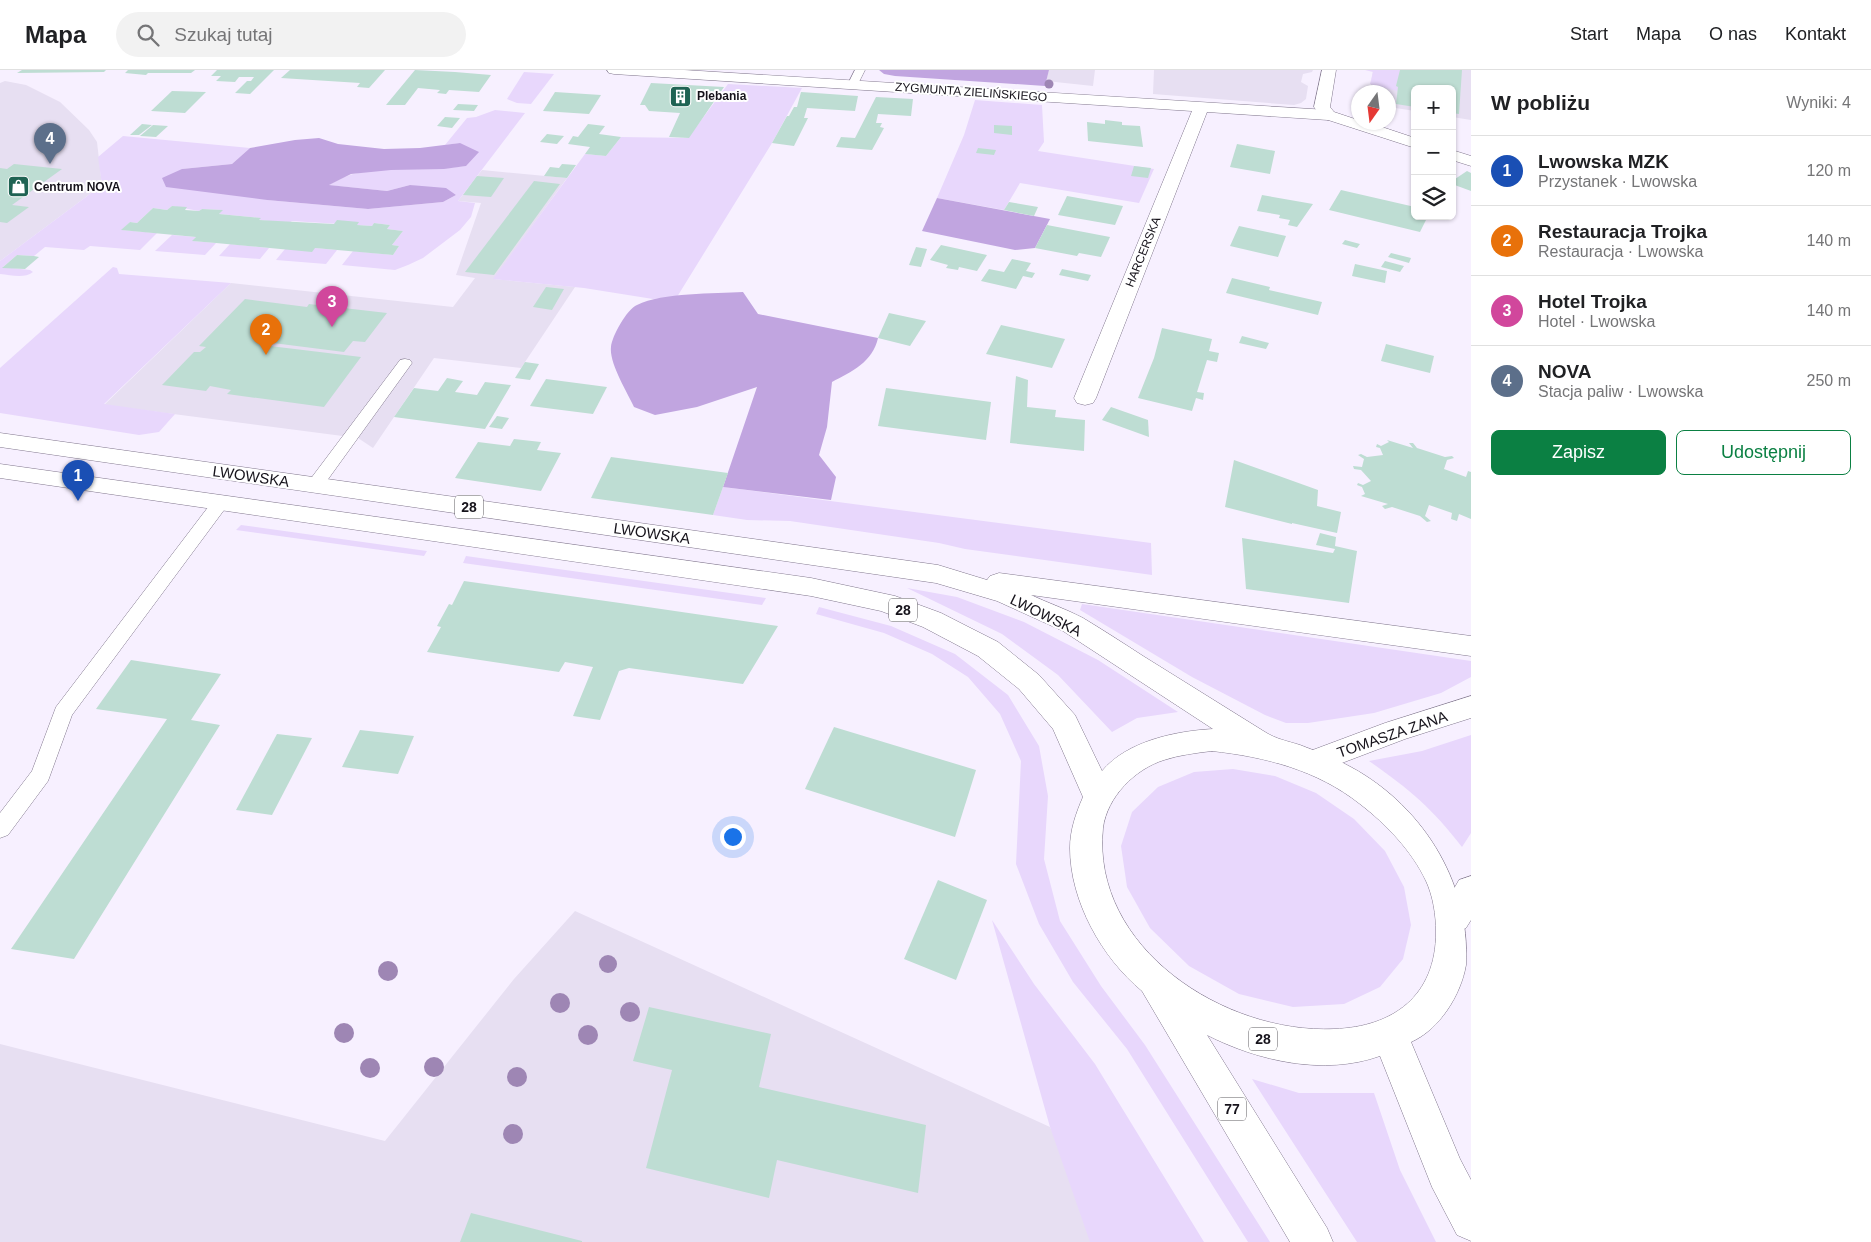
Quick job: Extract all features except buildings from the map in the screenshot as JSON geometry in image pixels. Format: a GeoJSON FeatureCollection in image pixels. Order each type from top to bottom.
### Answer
{"type":"FeatureCollection","features":[{"type":"Feature","properties":{"kind":"main road","name":"ZYGMUNTA ZIELIŃSKIEGO"},"geometry":{"type":"LineString","coordinates":[[614,70],[1328,115],[1411,142]]}},
{"type":"Feature","properties":{"kind":"main road"},"geometry":{"type":"LineString","coordinates":[[1328,115],[1322,107],[1329,70]]}},
{"type":"Feature","properties":{"kind":"main road","name":"HARCERSKA"},"geometry":{"type":"LineString","coordinates":[[1085,398],[1202,106]]}},
{"type":"Feature","properties":{"kind":"main road"},"geometry":{"type":"LineString","coordinates":[[1456,156],[1471,161]]}},
{"type":"Feature","properties":{"kind":"main road","name":"LWOWSKA"},"geometry":{"type":"LineString","coordinates":[[0,440],[938,574],[1006,595],[1072,624],[1263,746]]}},
{"type":"Feature","properties":{"kind":"main road","name":"LWOWSKA"},"geometry":{"type":"LineString","coordinates":[[0,471],[812,587],[886,603],[932,620],[988,649],[1029,682],[1065,723],[1098,796]]}},
{"type":"Feature","properties":{"kind":"main road","name":"28"},"geometry":{"type":"LineString","coordinates":[[938,574],[1471,646]]}},
{"type":"Feature","properties":{"kind":"main road","name":"TOMASZA ZANA"},"geometry":{"type":"LineString","coordinates":[[1313,762],[1394,731],[1471,707]]}},
{"type":"Feature","properties":{"kind":"main road","name":"28"},"geometry":{"type":"LineString","coordinates":[[1212,740],[1263,746],[1288,752],[1313,762],[1342,776],[1369,794],[1394,815],[1416,838],[1434,864],[1442,882],[1463,904],[1453,966],[1445,988],[1431,1007],[1414,1024],[1390,1036],[1364,1044],[1334,1047],[1302,1047],[1270,1041],[1237,1031],[1205,1015],[1177,997],[1150,976],[1129,955],[1111,931],[1098,906],[1089,882],[1085,858],[1086,836],[1090,815],[1098,796],[1110,780],[1126,766],[1164,748],[1212,740]]}},
{"type":"Feature","properties":{"kind":"main road","name":"77"},"geometry":{"type":"LineString","coordinates":[[1150,976],[1314,1242]]}},
{"type":"Feature","properties":{"kind":"main road"},"geometry":{"type":"LineString","coordinates":[[1390,1036],[1446,1173],[1471,1221]]}},
{"type":"Feature","properties":{"kind":"lane"},"geometry":{"type":"LineString","coordinates":[[853,84],[860,70]]}},
{"type":"Feature","properties":{"kind":"lane"},"geometry":{"type":"LineString","coordinates":[[315,485],[405,364]]}},
{"type":"Feature","properties":{"kind":"lane"},"geometry":{"type":"LineString","coordinates":[[0,829],[41,775],[63,712],[221,502]]}},
{"type":"Feature","properties":{"kind":"shaded area"},"geometry":{"type":"Polygon","coordinates":[[[879,70],[1049,70],[1045,86],[895,76],[884,74],[879,70]]]}},
{"type":"Feature","properties":{"kind":"shaded area"},"geometry":{"type":"Polygon","coordinates":[[[1049,70],[1095,70],[1093,86],[1046,81],[1049,70]]]}},
{"type":"Feature","properties":{"kind":"shaded area"},"geometry":{"type":"Polygon","coordinates":[[[1154,70],[1313,70],[1303,74],[1301,82],[1308,86],[1306,99],[1294,105],[1153,94],[1154,70]]]}},
{"type":"Feature","properties":{"kind":"shaded area"},"geometry":{"type":"Polygon","coordinates":[[[1365,70],[1400,70],[1396,86],[1370,84],[1373,72],[1365,70]]]}},
{"type":"Feature","properties":{"kind":"shaded area"},"geometry":{"type":"Polygon","coordinates":[[[1373,70],[1471,70],[1471,120],[1456,118],[1456,85],[1411,85],[1411,110],[1396,108],[1396,85],[1371,85],[1373,70]]]}},
{"type":"Feature","properties":{"kind":"shaded area"},"geometry":{"type":"Polygon","coordinates":[[[524,72],[554,74],[531,104],[517,103],[507,99],[524,72]]]}},
{"type":"Feature","properties":{"kind":"shaded area"},"geometry":{"type":"Polygon","coordinates":[[[5,81],[26,85],[60,102],[89,130],[97,142],[102,185],[0,261],[0,83],[5,81]]]}},
{"type":"Feature","properties":{"kind":"shaded area"},"geometry":{"type":"Polygon","coordinates":[[[728,84],[802,88],[772,143],[677,297],[653,299],[584,288],[493,279],[585,154],[606,156],[621,137],[688,138],[728,84]]]}},
{"type":"Feature","properties":{"kind":"shaded area"},"geometry":{"type":"Polygon","coordinates":[[[975,100],[1042,105],[1044,142],[1038,151],[1154,169],[1139,203],[1020,183],[1004,210],[937,198],[964,135],[975,100]]]}},
{"type":"Feature","properties":{"kind":"shaded area"},"geometry":{"type":"Polygon","coordinates":[[[495,110],[525,113],[458,201],[475,203],[471,217],[460,230],[423,258],[395,270],[342,265],[353,251],[393,255],[399,246],[392,245],[403,231],[387,229],[390,225],[374,223],[372,226],[292,221],[289,223],[219,214],[222,210],[202,209],[199,211],[172,206],[167,210],[153,208],[137,223],[130,222],[122,230],[157,233],[140,250],[90,246],[84,250],[45,247],[34,256],[17,255],[3,267],[33,272],[17,276],[0,274],[0,261],[102,185],[98,157],[123,136],[250,148],[232,164],[182,169],[267,200],[368,209],[443,202],[456,195],[410,185],[387,191],[328,185],[350,175],[367,172],[466,166],[460,143],[445,145],[467,118],[476,117],[495,110]]]}},
{"type":"Feature","properties":{"kind":"shaded area"},"geometry":{"type":"Polygon","coordinates":[[[319,138],[338,144],[384,149],[420,148],[460,143],[479,152],[466,166],[351,174],[329,185],[387,191],[410,185],[446,188],[456,195],[443,202],[368,209],[267,200],[166,187],[162,178],[182,169],[232,164],[250,148],[319,138]]]}},
{"type":"Feature","properties":{"kind":"shaded area"},"geometry":{"type":"Polygon","coordinates":[[[482,170],[567,178],[494,279],[575,287],[521,368],[434,358],[373,448],[358,438],[104,405],[231,283],[453,307],[475,278],[456,275],[481,203],[458,201],[482,170]]]}},
{"type":"Feature","properties":{"kind":"shaded area"},"geometry":{"type":"Polygon","coordinates":[[[937,198],[1050,219],[1035,248],[1015,250],[922,231],[937,198]]]}},
{"type":"Feature","properties":{"kind":"shaded area"},"geometry":{"type":"Polygon","coordinates":[[[172,235],[196,237],[193,241],[216,243],[205,255],[155,251],[172,235]]]}},
{"type":"Feature","properties":{"kind":"shaded area"},"geometry":{"type":"Polygon","coordinates":[[[230,244],[269,248],[260,259],[219,256],[230,244]]]}},
{"type":"Feature","properties":{"kind":"shaded area"},"geometry":{"type":"Polygon","coordinates":[[[315,248],[337,250],[326,264],[276,260],[285,249],[315,248]]]}},
{"type":"Feature","properties":{"kind":"shaded area"},"geometry":{"type":"Polygon","coordinates":[[[113,267],[117,268],[119,274],[231,283],[104,404],[175,414],[159,432],[139,435],[0,413],[0,368],[113,267]]]}},
{"type":"Feature","properties":{"kind":"shaded area"},"geometry":{"type":"Polygon","coordinates":[[[743,292],[758,314],[878,338],[871,354],[866,360],[854,370],[832,382],[827,427],[819,455],[836,477],[831,500],[723,487],[757,387],[697,407],[655,415],[634,407],[623,386],[613,361],[611,347],[617,330],[633,308],[660,298],[743,292]]]}},
{"type":"Feature","properties":{"kind":"shaded area"},"geometry":{"type":"Polygon","coordinates":[[[723,487],[1151,543],[1152,575],[965,549],[939,543],[790,521],[747,520],[713,515],[723,487]]]}},
{"type":"Feature","properties":{"kind":"shaded area"},"geometry":{"type":"Polygon","coordinates":[[[241,525],[427,551],[424,556],[236,530],[241,525]]]}},
{"type":"Feature","properties":{"kind":"shaded area"},"geometry":{"type":"Polygon","coordinates":[[[466,556],[766,598],[762,605],[463,563],[466,556]]]}},
{"type":"Feature","properties":{"kind":"shaded area"},"geometry":{"type":"Polygon","coordinates":[[[907,588],[957,597],[1024,622],[1098,660],[1178,712],[1137,718],[1112,732],[1058,675],[1002,634],[907,588]]]}},
{"type":"Feature","properties":{"kind":"shaded area"},"geometry":{"type":"Polygon","coordinates":[[[1082,604],[1471,661],[1471,677],[1441,693],[1374,713],[1308,723],[1286,723],[1265,715],[1192,677],[1080,610],[1082,604]]]}},
{"type":"Feature","properties":{"kind":"shaded area"},"geometry":{"type":"Polygon","coordinates":[[[819,607],[891,626],[955,654],[1008,695],[1039,746],[1048,796],[1044,859],[1060,921],[1101,986],[1145,1045],[1270,1242],[1248,1242],[1127,1049],[1073,982],[1039,924],[1016,864],[1021,761],[1000,714],[968,677],[932,654],[884,633],[816,614],[819,607]]]}},
{"type":"Feature","properties":{"kind":"shaded area"},"geometry":{"type":"Polygon","coordinates":[[[1471,735],[1471,833],[1462,847],[1419,800],[1369,761],[1422,751],[1471,735]]]}},
{"type":"Feature","properties":{"kind":"shaded area"},"geometry":{"type":"Polygon","coordinates":[[[1233,769],[1275,776],[1316,793],[1354,819],[1385,851],[1404,887],[1411,925],[1403,959],[1380,987],[1344,1004],[1293,1007],[1239,994],[1189,966],[1150,928],[1127,887],[1121,846],[1132,812],[1158,787],[1194,772],[1233,769]]]}},
{"type":"Feature","properties":{"kind":"shaded area"},"geometry":{"type":"Polygon","coordinates":[[[575,911],[1050,1127],[1105,1242],[0,1242],[0,1044],[385,1141],[514,979],[575,911]]]}},
{"type":"Feature","properties":{"kind":"shaded area"},"geometry":{"type":"Polygon","coordinates":[[[992,920],[1034,984],[1095,1064],[1204,1242],[1090,1242],[1050,1127],[992,920]]]}},
{"type":"Feature","properties":{"kind":"shaded area"},"geometry":{"type":"Polygon","coordinates":[[[1252,1079],[1299,1093],[1374,1093],[1400,1170],[1436,1242],[1357,1242],[1252,1079]]]}},
{"type":"Feature","properties":{"kind":"place","name":"Plebania"},"geometry":{"type":"Point","coordinates":[681,96]}},
{"type":"Feature","properties":{"kind":"place","name":"NOVA"},"geometry":{"type":"Point","coordinates":[50,164]}},
{"type":"Feature","properties":{"kind":"place","name":"Centrum NOVA"},"geometry":{"type":"Point","coordinates":[18,187]}},
{"type":"Feature","properties":{"kind":"place","name":"Hotel Trojka"},"geometry":{"type":"Point","coordinates":[332,327]}},
{"type":"Feature","properties":{"kind":"place","name":"Restauracja Trojka"},"geometry":{"type":"Point","coordinates":[266,355]}},
{"type":"Feature","properties":{"kind":"place","name":"Lwowska MZK"},"geometry":{"type":"Point","coordinates":[78,501]}}]}
